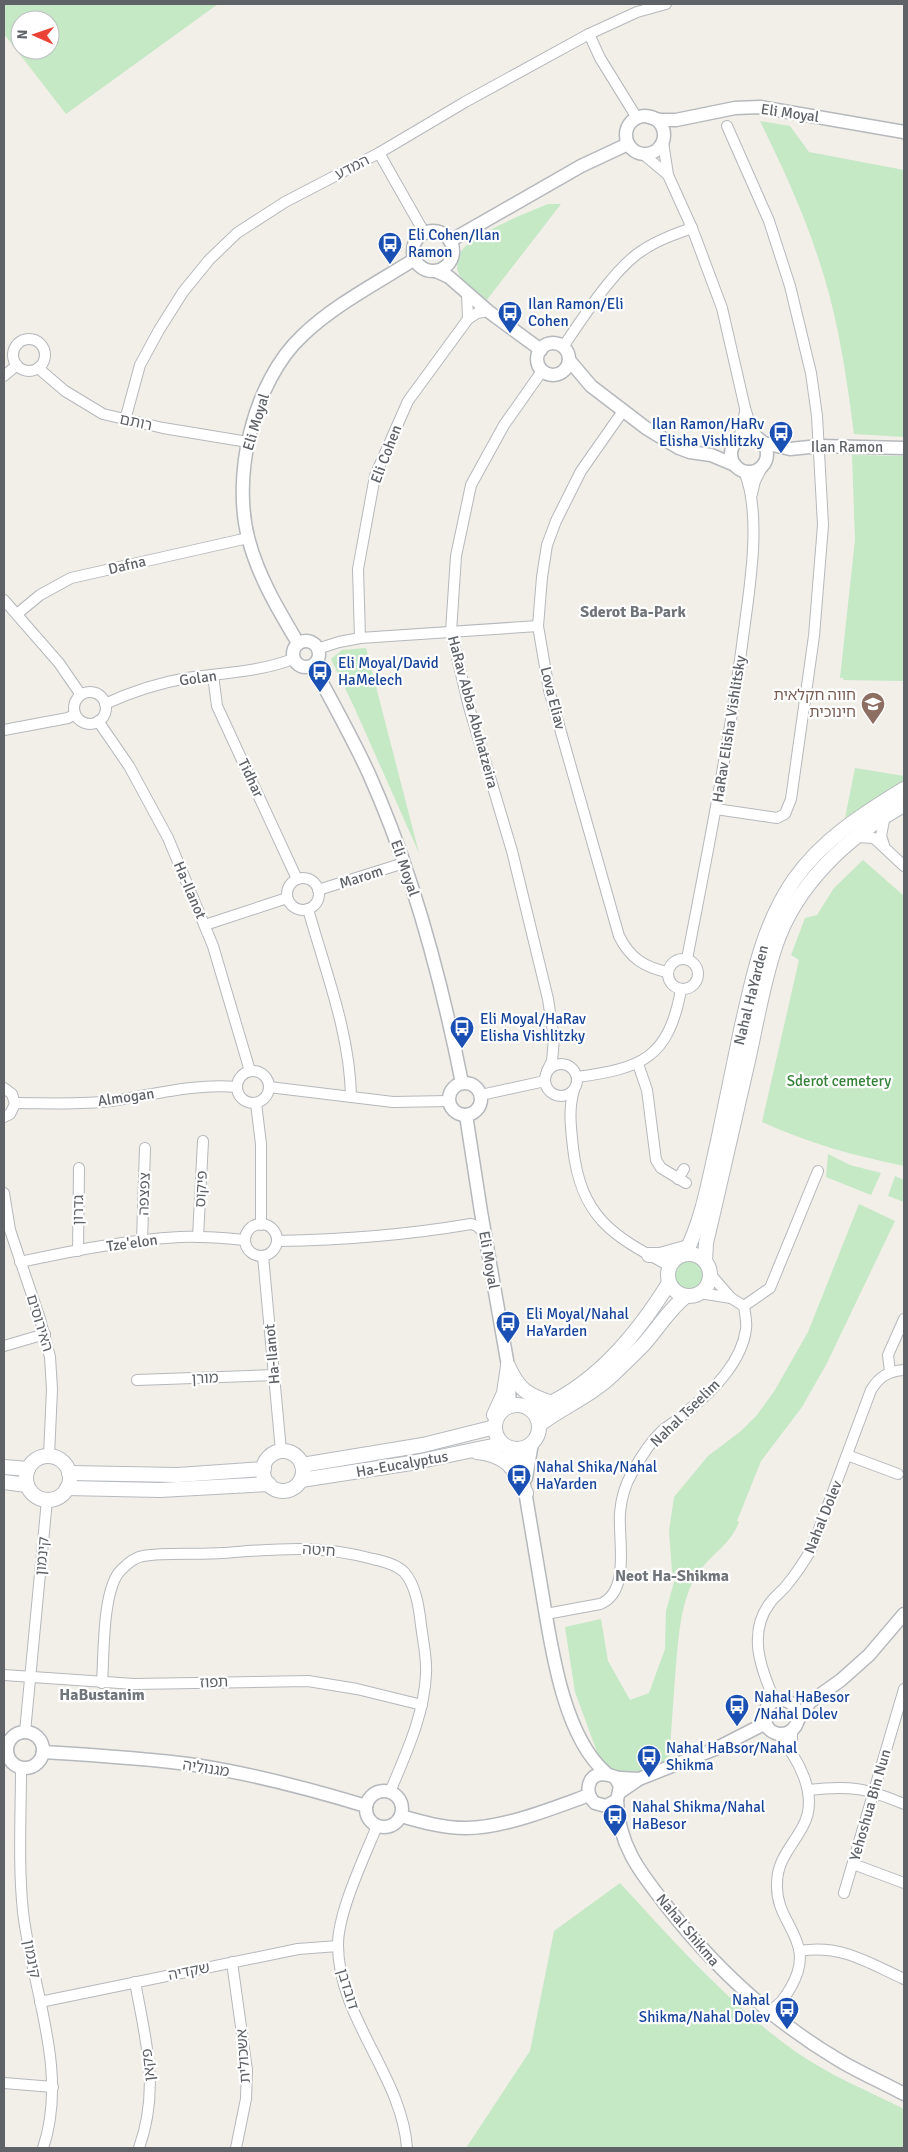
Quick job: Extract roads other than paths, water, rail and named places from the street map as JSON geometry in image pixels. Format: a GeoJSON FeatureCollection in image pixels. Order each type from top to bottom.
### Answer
{"type":"FeatureCollection","features":[{"type":"Feature","properties":{"kind":"main road","name":"Nahal HaYarden"},"geometry":{"type":"LineString","coordinates":[[688,1250],[696,1232],[706,1194],[752,981],[769,924],[795,879],[816,854],[844,827],[904,789]]}},
{"type":"Feature","properties":{"kind":"main road","name":"Nahal HaYarden"},"geometry":{"type":"LineString","coordinates":[[705,1261],[709,1233],[775,946],[783,928],[806,889],[831,859],[856,837],[886,815],[904,805]]}},
{"type":"Feature","properties":{"kind":"main road"},"geometry":{"type":"LineString","coordinates":[[533,1411],[552,1403],[574,1390],[615,1355],[633,1336],[668,1285],[670,1266],[676,1258],[688,1250]]}},
{"type":"Feature","properties":{"kind":"main road"},"geometry":{"type":"LineString","coordinates":[[539,1425],[551,1416],[583,1399],[609,1378],[643,1345],[674,1305],[686,1296],[700,1294],[710,1282],[711,1275],[705,1261],[688,1250],[649,1255]]}},
{"type":"Feature","properties":{"kind":"main road"},"geometry":{"type":"LineString","coordinates":[[649,1255],[661,1266],[668,1285],[676,1292],[686,1296]]}},
{"type":"Feature","properties":{"kind":"main road"},"geometry":{"type":"LineString","coordinates":[[508,1366],[516,1382],[527,1394],[552,1403]]}},
{"type":"Feature","properties":{"kind":"main road"},"geometry":{"type":"LineString","coordinates":[[477,1432],[492,1420],[499,1406],[504,1393],[508,1366]]}},
{"type":"Feature","properties":{"kind":"main road"},"geometry":{"type":"LineString","coordinates":[[522,1405],[533,1411],[539,1425],[536,1437],[532,1443],[523,1448],[505,1446],[497,1436],[494,1428],[500,1411],[510,1406],[522,1405]]}},
{"type":"Feature","properties":{"kind":"main road","name":"Ha-Eucalyptus"},"geometry":{"type":"LineString","coordinates":[[302,1465],[423,1445],[494,1428]]}},
{"type":"Feature","properties":{"kind":"main road","name":"Ha-Eucalyptus"},"geometry":{"type":"LineString","coordinates":[[301,1480],[505,1446]]}},
{"type":"Feature","properties":{"kind":"main road"},"geometry":{"type":"LineString","coordinates":[[281,1451],[290,1452],[296,1456],[302,1465],[301,1480],[298,1485],[289,1490],[276,1490],[265,1479],[264,1469],[269,1457],[281,1451]]}},
{"type":"Feature","properties":{"kind":"main road"},"geometry":{"type":"LineString","coordinates":[[469,1451],[488,1453],[508,1463],[518,1474],[526,1493]]}},
{"type":"Feature","properties":{"kind":"main road"},"geometry":{"type":"LineString","coordinates":[[49,1456],[62,1461],[69,1473],[67,1488],[54,1500],[46,1500],[35,1496],[27,1485],[26,1479],[28,1469],[36,1459],[49,1456]]}},
{"type":"Feature","properties":{"kind":"main road"},"geometry":{"type":"LineString","coordinates":[[4,1467],[28,1469]]}},
{"type":"Feature","properties":{"kind":"main road"},"geometry":{"type":"LineString","coordinates":[[69,1473],[170,1475],[264,1469]]}},
{"type":"Feature","properties":{"kind":"main road"},"geometry":{"type":"LineString","coordinates":[[4,1482],[27,1485]]}},
{"type":"Feature","properties":{"kind":"main road"},"geometry":{"type":"LineString","coordinates":[[67,1488],[160,1490],[269,1484]]}},
{"type":"Feature","properties":{"kind":"street","name":"המדע"},"geometry":{"type":"LineString","coordinates":[[125,420],[140,365],[159,330],[183,292],[209,260],[237,233],[285,202],[380,153],[466,102],[589,34],[637,12],[666,4]]}},
{"type":"Feature","properties":{"kind":"street"},"geometry":{"type":"LineString","coordinates":[[589,34],[600,58],[643,117],[659,122],[662,127],[668,175],[692,228],[722,308],[745,408],[752,428],[766,449],[765,463],[754,471],[739,468],[711,455],[690,452],[679,448],[623,411],[591,386],[569,360],[563,347],[554,344],[544,346],[538,363],[542,371],[550,375],[559,374],[591,386]]}},
{"type":"Feature","properties":{"kind":"street","name":"Eli Moyal"},"geometry":{"type":"LineString","coordinates":[[643,117],[676,120],[725,110],[760,107],[904,132]]}},
{"type":"Feature","properties":{"kind":"street"},"geometry":{"type":"LineString","coordinates":[[643,117],[627,129],[628,144],[632,149],[643,154],[668,175]]}},
{"type":"Feature","properties":{"kind":"street"},"geometry":{"type":"LineString","coordinates":[[643,154],[655,152],[676,120]]}},
{"type":"Feature","properties":{"kind":"street"},"geometry":{"type":"LineString","coordinates":[[716,809],[776,818],[785,814],[791,799],[814,636],[823,525],[819,446],[811,373],[790,286],[769,221],[727,126]]}},
{"type":"Feature","properties":{"kind":"street"},"geometry":{"type":"LineString","coordinates":[[450,241],[581,166],[628,144]]}},
{"type":"Feature","properties":{"kind":"street"},"geometry":{"type":"LineString","coordinates":[[380,153],[425,234]]}},
{"type":"Feature","properties":{"kind":"street"},"geometry":{"type":"LineString","coordinates":[[563,347],[608,285],[633,257],[657,242],[692,228]]}},
{"type":"Feature","properties":{"kind":"street"},"geometry":{"type":"LineString","coordinates":[[488,311],[476,313],[468,319],[463,290],[454,279],[450,260],[452,249],[450,241],[438,232],[425,234],[415,244],[415,260],[424,269],[436,271],[449,277],[463,290],[488,311],[541,350]]}},
{"type":"Feature","properties":{"kind":"street","name":"Eli Moyal"},"geometry":{"type":"LineString","coordinates":[[298,643],[272,600],[248,538],[243,496],[248,442],[258,406],[270,380],[300,337],[334,311],[415,260]]}},
{"type":"Feature","properties":{"kind":"street"},"geometry":{"type":"LineString","coordinates":[[436,271],[443,268],[450,260]]}},
{"type":"Feature","properties":{"kind":"street","name":"Eli Cohen"},"geometry":{"type":"LineString","coordinates":[[360,638],[358,569],[375,476],[408,401],[468,319]]}},
{"type":"Feature","properties":{"kind":"street"},"geometry":{"type":"LineString","coordinates":[[34,339],[45,350],[44,360],[38,368],[25,370],[17,365],[14,356],[16,346],[24,340],[34,339]]}},
{"type":"Feature","properties":{"kind":"street"},"geometry":{"type":"LineString","coordinates":[[559,374],[566,368],[569,360]]}},
{"type":"Feature","properties":{"kind":"street"},"geometry":{"type":"LineString","coordinates":[[4,376],[17,365]]}},
{"type":"Feature","properties":{"kind":"street","name":"רותם"},"geometry":{"type":"LineString","coordinates":[[38,368],[65,391],[89,408],[102,414],[125,420],[248,442]]}},
{"type":"Feature","properties":{"kind":"street","name":"HaRav Abba Abuhatzeira"},"geometry":{"type":"LineString","coordinates":[[542,371],[504,425],[471,485],[456,556],[451,632],[469,707],[512,851],[532,926],[548,999],[554,1039],[552,1061],[546,1076]]}},
{"type":"Feature","properties":{"kind":"street"},"geometry":{"type":"LineString","coordinates":[[739,468],[731,456],[745,408]]}},
{"type":"Feature","properties":{"kind":"street","name":"Lova Eliav"},"geometry":{"type":"LineString","coordinates":[[623,411],[581,470],[556,521],[547,545],[538,626],[549,690],[619,936],[625,948],[634,959],[652,968],[668,972]]}},
{"type":"Feature","properties":{"kind":"street"},"geometry":{"type":"LineString","coordinates":[[711,455],[749,436],[761,441]]}},
{"type":"Feature","properties":{"kind":"street","name":"Ilan Ramon"},"geometry":{"type":"LineString","coordinates":[[761,441],[790,449],[819,446],[904,448]]}},
{"type":"Feature","properties":{"kind":"street","name":"Ilan Ramon"},"geometry":{"type":"LineString","coordinates":[[765,463],[790,449]]}},
{"type":"Feature","properties":{"kind":"street","name":"HaRav Elisha Vishlitsky"},"geometry":{"type":"LineString","coordinates":[[687,959],[716,809],[747,604],[753,546],[751,497],[755,481],[765,463]]}},
{"type":"Feature","properties":{"kind":"street","name":"HaRav Elisha Vishlitsky"},"geometry":{"type":"LineString","coordinates":[[739,468],[751,497]]}},
{"type":"Feature","properties":{"kind":"street","name":"Dafna"},"geometry":{"type":"LineString","coordinates":[[17,614],[40,595],[71,578],[248,538]]}},
{"type":"Feature","properties":{"kind":"street"},"geometry":{"type":"LineString","coordinates":[[4,600],[59,663],[81,695]]}},
{"type":"Feature","properties":{"kind":"street"},"geometry":{"type":"LineString","coordinates":[[318,649],[360,638],[538,626]]}},
{"type":"Feature","properties":{"kind":"street"},"geometry":{"type":"LineString","coordinates":[[308,641],[318,649],[318,657],[313,666],[300,666],[294,659],[293,651],[298,643],[308,641]]}},
{"type":"Feature","properties":{"kind":"street","name":"Golan"},"geometry":{"type":"LineString","coordinates":[[105,704],[150,686],[186,678],[274,666],[294,659]]}},
{"type":"Feature","properties":{"kind":"street","name":"Eli Moyal"},"geometry":{"type":"LineString","coordinates":[[313,666],[368,773],[404,863],[438,971],[462,1083]]}},
{"type":"Feature","properties":{"kind":"street","name":"Tidhar"},"geometry":{"type":"LineString","coordinates":[[213,675],[217,706],[297,879]]}},
{"type":"Feature","properties":{"kind":"street"},"geometry":{"type":"LineString","coordinates":[[89,692],[97,694],[105,704],[104,716],[98,721],[85,723],[75,714],[75,703],[81,695],[89,692]]}},
{"type":"Feature","properties":{"kind":"street"},"geometry":{"type":"LineString","coordinates":[[4,730],[59,720],[75,714]]}},
{"type":"Feature","properties":{"kind":"street","name":"Ha-Ilanot"},"geometry":{"type":"LineString","coordinates":[[98,721],[129,766],[168,838],[213,946],[250,1071]]}},
{"type":"Feature","properties":{"kind":"street"},"geometry":{"type":"LineString","coordinates":[[884,846],[881,836],[886,815]]}},
{"type":"Feature","properties":{"kind":"street"},"geometry":{"type":"LineString","coordinates":[[856,837],[874,838],[904,866]]}},
{"type":"Feature","properties":{"kind":"street","name":"Marom"},"geometry":{"type":"LineString","coordinates":[[318,890],[404,863]]}},
{"type":"Feature","properties":{"kind":"street"},"geometry":{"type":"LineString","coordinates":[[304,878],[311,881],[318,890],[316,902],[308,909],[297,909],[288,898],[289,886],[297,879],[304,878]]}},
{"type":"Feature","properties":{"kind":"street"},"geometry":{"type":"LineString","coordinates":[[205,925],[288,898]]}},
{"type":"Feature","properties":{"kind":"street"},"geometry":{"type":"LineString","coordinates":[[308,909],[344,1038],[350,1067],[351,1097]]}},
{"type":"Feature","properties":{"kind":"street"},"geometry":{"type":"LineString","coordinates":[[687,959],[697,968],[697,979],[691,987],[681,990],[669,982],[668,972],[672,963],[676,960],[687,959]]}},
{"type":"Feature","properties":{"kind":"street"},"geometry":{"type":"LineString","coordinates":[[574,1073],[619,1071],[638,1064],[660,1046],[669,1031],[676,1014],[681,990]]}},
{"type":"Feature","properties":{"kind":"street","name":"HaRav Abba Abuhatzeira"},"geometry":{"type":"LineString","coordinates":[[554,1039],[563,1058],[574,1073]]}},
{"type":"Feature","properties":{"kind":"street"},"geometry":{"type":"LineString","coordinates":[[480,1095],[546,1076],[556,1064],[567,1065],[574,1073],[574,1090],[570,1105],[578,1180],[589,1204],[610,1230],[624,1241],[670,1266]]}},
{"type":"Feature","properties":{"kind":"street"},"geometry":{"type":"LineString","coordinates":[[638,1064],[647,1090],[656,1160],[661,1168],[682,1181],[684,1169]]}},
{"type":"Feature","properties":{"kind":"street"},"geometry":{"type":"LineString","coordinates":[[250,1071],[261,1074],[267,1080],[268,1088],[264,1099],[256,1102],[243,1099],[237,1087],[240,1078],[250,1071]]}},
{"type":"Feature","properties":{"kind":"street"},"geometry":{"type":"LineString","coordinates":[[546,1076],[547,1090],[559,1102],[571,1126]]}},
{"type":"Feature","properties":{"kind":"street"},"geometry":{"type":"LineString","coordinates":[[462,1083],[474,1086],[480,1095],[477,1108],[466,1115],[453,1109],[449,1101],[453,1088],[462,1083]]}},
{"type":"Feature","properties":{"kind":"street","name":"Almogan"},"geometry":{"type":"LineString","coordinates":[[15,1102],[80,1103],[110,1101],[197,1086],[237,1087]]}},
{"type":"Feature","properties":{"kind":"street"},"geometry":{"type":"LineString","coordinates":[[4,1088],[12,1094],[15,1102],[13,1110],[4,1117]]}},
{"type":"Feature","properties":{"kind":"street"},"geometry":{"type":"LineString","coordinates":[[268,1088],[393,1102],[449,1101]]}},
{"type":"Feature","properties":{"kind":"street"},"geometry":{"type":"LineString","coordinates":[[551,1094],[564,1097],[574,1090]]}},
{"type":"Feature","properties":{"kind":"street"},"geometry":{"type":"LineString","coordinates":[[256,1102],[261,1144],[261,1225]]}},
{"type":"Feature","properties":{"kind":"street","name":"Eli Moyal"},"geometry":{"type":"LineString","coordinates":[[466,1115],[480,1212],[508,1366],[510,1406]]}},
{"type":"Feature","properties":{"kind":"street","name":"פיקוס"},"geometry":{"type":"LineString","coordinates":[[198,1237],[204,1141]]}},
{"type":"Feature","properties":{"kind":"street","name":"צפצפה"},"geometry":{"type":"LineString","coordinates":[[142,1241],[145,1148]]}},
{"type":"Feature","properties":{"kind":"street","name":"גדרון"},"geometry":{"type":"LineString","coordinates":[[78,1251],[79,1168]]}},
{"type":"Feature","properties":{"kind":"street"},"geometry":{"type":"LineString","coordinates":[[711,1275],[731,1298],[744,1306],[770,1288],[818,1171]]}},
{"type":"Feature","properties":{"kind":"street","name":"האירוסים"},"geometry":{"type":"LineString","coordinates":[[4,1193],[10,1230],[45,1334],[50,1357],[52,1389],[49,1456]]}},
{"type":"Feature","properties":{"kind":"street"},"geometry":{"type":"LineString","coordinates":[[277,1241],[369,1237],[426,1232],[471,1224],[480,1212]]}},
{"type":"Feature","properties":{"kind":"street"},"geometry":{"type":"LineString","coordinates":[[471,1224],[484,1233]]}},
{"type":"Feature","properties":{"kind":"street"},"geometry":{"type":"LineString","coordinates":[[261,1225],[270,1227],[274,1231],[277,1241],[272,1251],[263,1256],[253,1254],[245,1240],[249,1230],[261,1225]]}},
{"type":"Feature","properties":{"kind":"street","name":"Tze'elon"},"geometry":{"type":"LineString","coordinates":[[20,1262],[142,1241],[198,1237],[245,1240]]}},
{"type":"Feature","properties":{"kind":"street","name":"Ha-Ilanot"},"geometry":{"type":"LineString","coordinates":[[263,1256],[281,1451]]}},
{"type":"Feature","properties":{"kind":"street"},"geometry":{"type":"LineString","coordinates":[[700,1294],[731,1298]]}},
{"type":"Feature","properties":{"kind":"street","name":"Nahal Tseelim"},"geometry":{"type":"LineString","coordinates":[[546,1614],[600,1604],[613,1596],[619,1579],[622,1561],[620,1511],[624,1492],[631,1474],[657,1437],[702,1398],[729,1369],[739,1353],[746,1329],[744,1306]]}},
{"type":"Feature","properties":{"kind":"street"},"geometry":{"type":"LineString","coordinates":[[904,1320],[888,1355],[890,1372],[904,1370]]}},
{"type":"Feature","properties":{"kind":"street"},"geometry":{"type":"LineString","coordinates":[[4,1346],[45,1334]]}},
{"type":"Feature","properties":{"kind":"street","name":"Nahal Dolev"},"geometry":{"type":"LineString","coordinates":[[775,1701],[764,1678],[758,1652],[757,1633],[761,1618],[770,1602],[802,1566],[812,1548],[870,1390],[878,1379],[890,1372]]}},
{"type":"Feature","properties":{"kind":"street","name":"מורן"},"geometry":{"type":"LineString","coordinates":[[137,1380],[274,1376]]}},
{"type":"Feature","properties":{"kind":"street"},"geometry":{"type":"LineString","coordinates":[[526,1493],[526,1473],[532,1443]]}},
{"type":"Feature","properties":{"kind":"street"},"geometry":{"type":"LineString","coordinates":[[505,1446],[518,1457],[526,1493],[546,1614],[564,1696],[584,1746],[591,1780]]}},
{"type":"Feature","properties":{"kind":"street"},"geometry":{"type":"LineString","coordinates":[[847,1455],[898,1474]]}},
{"type":"Feature","properties":{"kind":"street","name":"קינמון"},"geometry":{"type":"LineString","coordinates":[[25,1732],[46,1500]]}},
{"type":"Feature","properties":{"kind":"street","name":"חיטה"},"geometry":{"type":"LineString","coordinates":[[102,1683],[108,1604],[112,1586],[119,1571],[128,1563],[142,1556],[300,1548],[326,1549],[350,1553],[390,1564],[403,1571],[412,1586],[420,1613],[426,1671],[418,1723],[390,1792]]}},
{"type":"Feature","properties":{"kind":"street"},"geometry":{"type":"LineString","coordinates":[[777,1733],[786,1733],[795,1725],[810,1702],[841,1680],[869,1655],[904,1614]]}},
{"type":"Feature","properties":{"kind":"street","name":"תפוז"},"geometry":{"type":"LineString","coordinates":[[4,1675],[102,1683],[308,1681],[357,1689],[422,1705]]}},
{"type":"Feature","properties":{"kind":"street","name":"Yehoshua Bin Nun"},"geometry":{"type":"LineString","coordinates":[[844,1893],[904,1689]]}},
{"type":"Feature","properties":{"kind":"street"},"geometry":{"type":"LineString","coordinates":[[768,2010],[777,2007],[796,1978],[801,1964],[800,1951],[781,1906],[776,1888],[777,1871],[783,1856],[803,1826],[808,1790],[792,1751],[766,1723],[767,1707],[775,1701],[785,1700],[792,1704],[797,1711],[792,1751]]}},
{"type":"Feature","properties":{"kind":"street"},"geometry":{"type":"LineString","coordinates":[[792,1704],[810,1702]]}},
{"type":"Feature","properties":{"kind":"street"},"geometry":{"type":"LineString","coordinates":[[894,1722],[904,1726]]}},
{"type":"Feature","properties":{"kind":"street"},"geometry":{"type":"LineString","coordinates":[[638,1779],[610,1775],[595,1776],[588,1787],[589,1795],[595,1803],[603,1806],[609,1805],[638,1779],[715,1749],[766,1723]]}},
{"type":"Feature","properties":{"kind":"street"},"geometry":{"type":"LineString","coordinates":[[25,1732],[30,1732],[42,1742],[43,1752],[38,1763],[28,1768],[22,1768],[10,1758],[8,1748],[11,1738],[25,1732]]}},
{"type":"Feature","properties":{"kind":"street"},"geometry":{"type":"LineString","coordinates":[[584,1746],[595,1763],[620,1786],[619,1796]]}},
{"type":"Feature","properties":{"kind":"street","name":"מגנוליה"},"geometry":{"type":"LineString","coordinates":[[43,1752],[116,1756],[194,1765],[247,1774],[366,1806]]}},
{"type":"Feature","properties":{"kind":"street","name":"קינמון"},"geometry":{"type":"LineString","coordinates":[[22,1768],[20,1874],[24,1913],[53,2088],[48,2135],[43,2148]]}},
{"type":"Feature","properties":{"kind":"street"},"geometry":{"type":"LineString","coordinates":[[808,1790],[837,1787],[858,1788],[873,1791],[904,1804]]}},
{"type":"Feature","properties":{"kind":"street"},"geometry":{"type":"LineString","coordinates":[[390,1792],[395,1795],[401,1804],[401,1816],[391,1826],[377,1826],[368,1818],[367,1801],[375,1793],[390,1792]]}},
{"type":"Feature","properties":{"kind":"street"},"geometry":{"type":"LineString","coordinates":[[401,1816],[443,1826],[466,1828],[485,1826],[540,1813],[589,1795]]}},
{"type":"Feature","properties":{"kind":"street","name":"Nahal Shikma"},"geometry":{"type":"LineString","coordinates":[[619,1796],[619,1828]]}},
{"type":"Feature","properties":{"kind":"street","name":"Nahal Shikma"},"geometry":{"type":"LineString","coordinates":[[603,1806],[619,1828],[629,1853],[640,1871],[695,1942],[721,1969],[768,2010],[837,2059],[904,2094]]}},
{"type":"Feature","properties":{"kind":"street","name":"דובדבן"},"geometry":{"type":"LineString","coordinates":[[377,1826],[344,1913],[338,1946],[342,1977],[360,2024],[394,2094],[405,2128],[407,2148]]}},
{"type":"Feature","properties":{"kind":"street"},"geometry":{"type":"LineString","coordinates":[[853,1864],[904,1883]]}},
{"type":"Feature","properties":{"kind":"street","name":"שקדיה"},"geometry":{"type":"LineString","coordinates":[[40,2002],[298,1949],[338,1946]]}},
{"type":"Feature","properties":{"kind":"street"},"geometry":{"type":"LineString","coordinates":[[800,1951],[814,1949],[847,1952],[904,1980]]}},
{"type":"Feature","properties":{"kind":"street","name":"אשכולית"},"geometry":{"type":"LineString","coordinates":[[232,1962],[247,2070],[246,2099],[236,2148]]}},
{"type":"Feature","properties":{"kind":"street","name":"פקאן"},"geometry":{"type":"LineString","coordinates":[[135,1982],[147,2048],[151,2083],[148,2117],[139,2148]]}},
{"type":"Feature","properties":{"kind":"street"},"geometry":{"type":"LineString","coordinates":[[4,2084],[53,2088]]}},
{"type":"Feature","properties":{"kind":"place","name":"Eli Cohen/Ilan Ramon"},"geometry":{"type":"Point","coordinates":[390,265]}},
{"type":"Feature","properties":{"kind":"place","name":"Ilan Ramon/Eli Cohen"},"geometry":{"type":"Point","coordinates":[510,334]}},
{"type":"Feature","properties":{"kind":"place","name":"Ilan Ramon/HaRv Elisha Vishlitzky"},"geometry":{"type":"Point","coordinates":[781,454]}},
{"type":"Feature","properties":{"kind":"place","name":"Eli Moyal/David HaMelech"},"geometry":{"type":"Point","coordinates":[320,693]}},
{"type":"Feature","properties":{"kind":"place","name":"חווה חקלאית חינוכית"},"geometry":{"type":"Point","coordinates":[873,725]}},
{"type":"Feature","properties":{"kind":"place","name":"Eli Moyal/HaRav Elisha Vishlitzky"},"geometry":{"type":"Point","coordinates":[462,1049]}},
{"type":"Feature","properties":{"kind":"place","name":"Eli Moyal/Nahal HaYarden"},"geometry":{"type":"Point","coordinates":[508,1344]}},
{"type":"Feature","properties":{"kind":"place","name":"Nahal Shika/Nahal HaYarden"},"geometry":{"type":"Point","coordinates":[519,1497]}},
{"type":"Feature","properties":{"kind":"place","name":"Nahal HaBesor /Nahal Dolev"},"geometry":{"type":"Point","coordinates":[737,1727]}},
{"type":"Feature","properties":{"kind":"place","name":"Nahal HaBsor/Nahal Shikma"},"geometry":{"type":"Point","coordinates":[649,1778]}},
{"type":"Feature","properties":{"kind":"place","name":"Nahal Shikma/Nahal HaBesor"},"geometry":{"type":"Point","coordinates":[615,1837]}},
{"type":"Feature","properties":{"kind":"place","name":"Nahal Shikma/Nahal Dolev"},"geometry":{"type":"Point","coordinates":[787,2030]}},
{"type":"Feature","properties":{"kind":"district","name":"Sderot Ba-Park"},"geometry":{"type":"Point","coordinates":[633,612]}},
{"type":"Feature","properties":{"kind":"district","name":"Neot Ha-Shikma"},"geometry":{"type":"Point","coordinates":[672,1576]}},
{"type":"Feature","properties":{"kind":"district","name":"HaBustanim"},"geometry":{"type":"Point","coordinates":[102,1695]}},
{"type":"Feature","properties":{"kind":"park label","name":"Sderot cemetery"},"geometry":{"type":"Point","coordinates":[839,1081]}}]}
